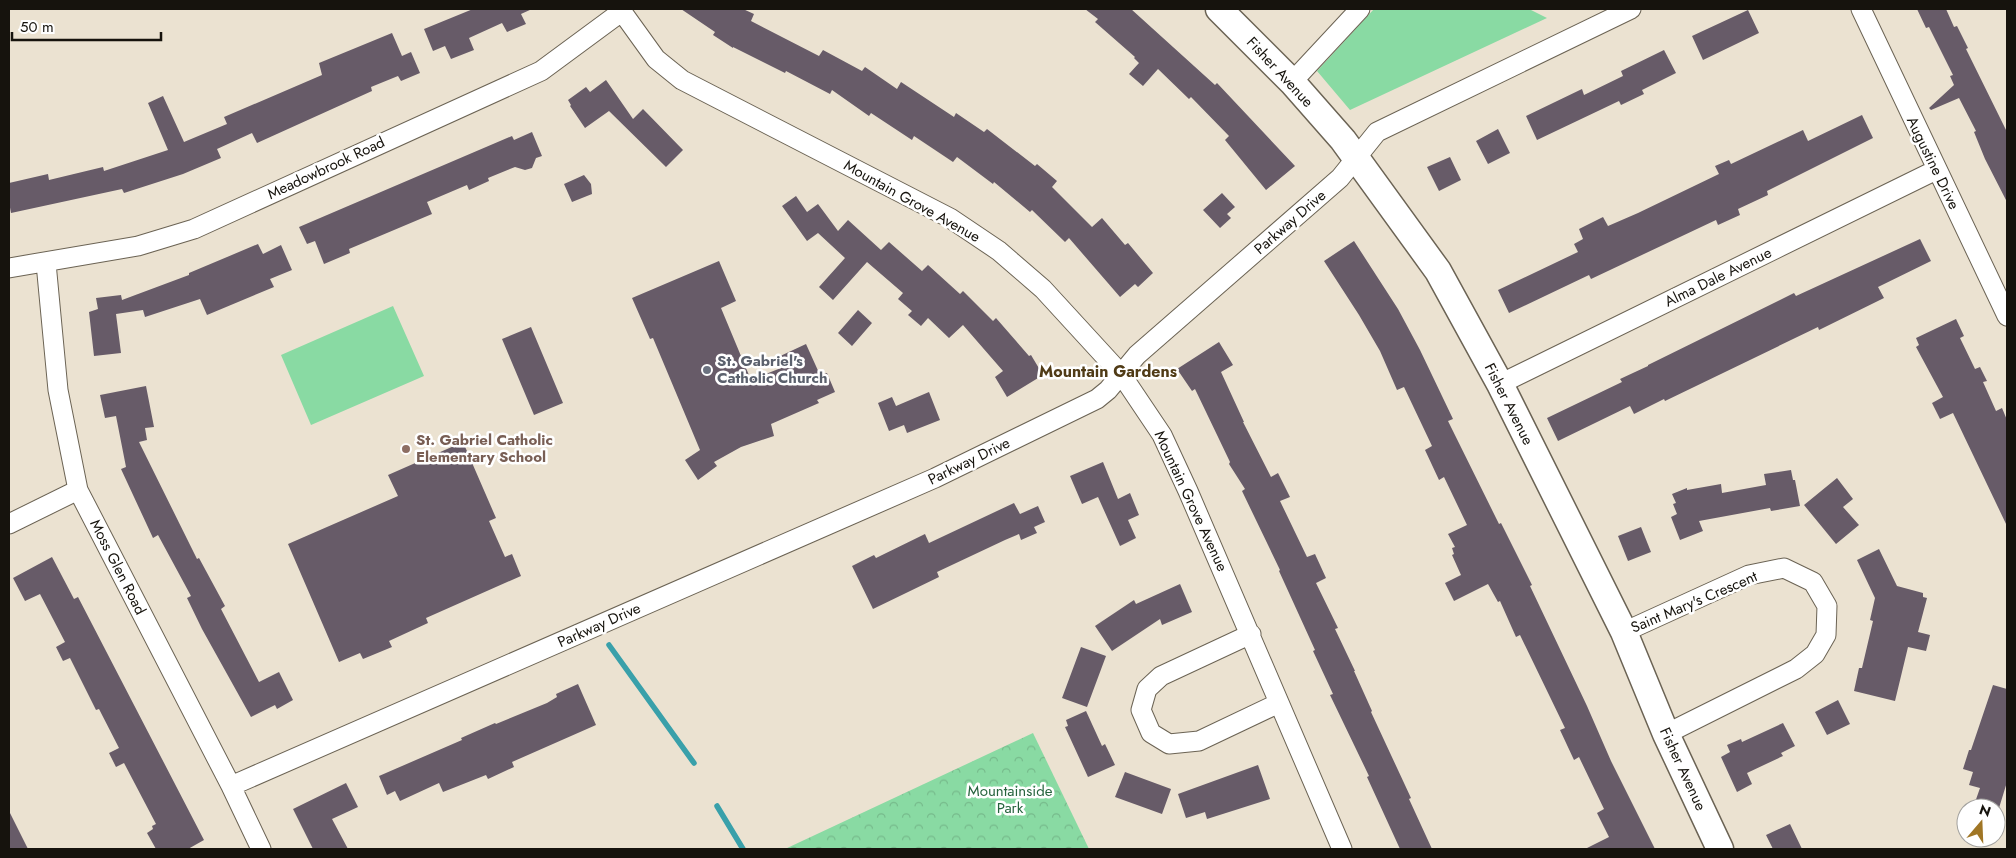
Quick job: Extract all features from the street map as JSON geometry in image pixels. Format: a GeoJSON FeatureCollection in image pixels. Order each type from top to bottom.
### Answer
{"type":"FeatureCollection","features":[{"type":"Feature","properties":{"kind":"street","name":"Fisher Avenue"},"geometry":{"type":"LineString","coordinates":[[1219,9],[1292,82],[1357,157],[1438,271],[1500,384],[1624,632],[1666,734],[1720,849]]}},
{"type":"Feature","properties":{"kind":"street"},"geometry":{"type":"LineString","coordinates":[[1292,82],[1360,9]]}},
{"type":"Feature","properties":{"kind":"street","name":"Augustine Drive"},"geometry":{"type":"LineString","coordinates":[[1860,9],[2007,316]]}},
{"type":"Feature","properties":{"kind":"street","name":"Meadowbrook Road"},"geometry":{"type":"LineString","coordinates":[[9,268],[138,246],[194,229],[541,70],[620,10]]}},
{"type":"Feature","properties":{"kind":"street","name":"Mountain Grove Avenue"},"geometry":{"type":"LineString","coordinates":[[620,10],[656,59],[682,80],[950,218],[999,251],[1043,289],[1121,374],[1162,435],[1251,634],[1342,849]]}},
{"type":"Feature","properties":{"kind":"street","name":"Parkway Drive"},"geometry":{"type":"LineString","coordinates":[[231,786],[935,478],[1096,399],[1137,355],[1340,178],[1377,132],[1622,10]]}},
{"type":"Feature","properties":{"kind":"street","name":"Alma Dale Avenue"},"geometry":{"type":"LineString","coordinates":[[1500,384],[1936,170]]}},
{"type":"Feature","properties":{"kind":"street","name":"Moss Glen Road"},"geometry":{"type":"LineString","coordinates":[[46,263],[58,390],[78,490],[231,786],[261,849]]}},
{"type":"Feature","properties":{"kind":"street"},"geometry":{"type":"LineString","coordinates":[[9,524],[78,490]]}},
{"type":"Feature","properties":{"kind":"street","name":"Saint Mary's Crescent"},"geometry":{"type":"LineString","coordinates":[[1624,632],[1749,575],[1784,568],[1813,582],[1827,606],[1826,635],[1815,654],[1796,668],[1666,734]]}},
{"type":"Feature","properties":{"kind":"street"},"geometry":{"type":"LineString","coordinates":[[1251,634],[1161,676],[1147,689],[1141,710],[1151,733],[1169,744],[1199,741],[1279,703]]}},
{"type":"Feature","properties":{"kind":"green space"},"geometry":{"type":"Polygon","coordinates":[[[1374,9],[1529,9],[1547,18],[1350,110],[1317,71],[1374,9]]]}},
{"type":"Feature","properties":{"kind":"green space"},"geometry":{"type":"Polygon","coordinates":[[[393,306],[424,376],[311,425],[281,355],[393,306]]]}},
{"type":"Feature","properties":{"kind":"green space","name":"Mountainside Park"},"geometry":{"type":"Polygon","coordinates":[[[1033,733],[1089,849],[785,849],[1033,733]]]}},
{"type":"Feature","properties":{"kind":"building"},"geometry":{"type":"Polygon","coordinates":[[[473,9],[532,9],[521,14],[526,24],[507,32],[502,23],[469,38],[474,50],[451,59],[445,46],[433,51],[424,29],[473,9]]]}},
{"type":"Feature","properties":{"kind":"building"},"geometry":{"type":"Polygon","coordinates":[[[681,9],[743,9],[754,14],[751,21],[819,56],[823,50],[862,71],[865,67],[897,89],[901,82],[954,117],[956,113],[984,132],[987,129],[1035,166],[1037,164],[1057,181],[1052,187],[1092,227],[1102,218],[1125,245],[1128,243],[1153,273],[1138,287],[1135,284],[1120,297],[1069,238],[1065,242],[1032,210],[1030,212],[994,182],[993,184],[957,157],[953,162],[914,136],[912,140],[871,113],[869,116],[832,90],[830,94],[786,71],[785,73],[733,48],[713,35],[715,32],[681,9]]]}},
{"type":"Feature","properties":{"kind":"building"},"geometry":{"type":"Polygon","coordinates":[[[1085,9],[1131,9],[1215,85],[1217,83],[1295,166],[1266,190],[1225,140],[1229,136],[1191,97],[1189,99],[1158,69],[1143,86],[1129,74],[1139,63],[1135,57],[1095,22],[1098,19],[1085,9]]]}},
{"type":"Feature","properties":{"kind":"building"},"geometry":{"type":"Polygon","coordinates":[[[1917,9],[1946,9],[1954,27],[1957,26],[1968,48],[1966,49],[2007,132],[2007,202],[1985,159],[1974,132],[1976,131],[1959,98],[1931,110],[1929,108],[1954,85],[1950,76],[1953,75],[1929,27],[1926,28],[1917,9]]]}},
{"type":"Feature","properties":{"kind":"building"},"geometry":{"type":"Polygon","coordinates":[[[1748,10],[1759,33],[1703,60],[1692,36],[1748,10]]]}},
{"type":"Feature","properties":{"kind":"building"},"geometry":{"type":"Polygon","coordinates":[[[392,33],[402,56],[411,52],[420,73],[401,81],[398,76],[371,87],[372,91],[257,143],[252,133],[217,149],[221,158],[183,174],[124,193],[122,189],[11,213],[9,183],[48,174],[49,180],[103,167],[104,171],[168,150],[148,103],[163,96],[184,142],[227,124],[224,117],[322,75],[319,63],[392,33]]]}},
{"type":"Feature","properties":{"kind":"building"},"geometry":{"type":"Polygon","coordinates":[[[1664,50],[1676,73],[1642,90],[1644,94],[1621,105],[1619,101],[1537,140],[1526,116],[1582,89],[1584,95],[1623,76],[1621,71],[1664,50]]]}},
{"type":"Feature","properties":{"kind":"building"},"geometry":{"type":"Polygon","coordinates":[[[606,80],[633,119],[643,109],[683,150],[666,167],[609,111],[585,128],[568,100],[586,87],[590,92],[606,80]]]}},
{"type":"Feature","properties":{"kind":"building"},"geometry":{"type":"Polygon","coordinates":[[[1862,115],[1873,138],[1767,191],[1768,195],[1738,209],[1740,215],[1718,225],[1716,220],[1591,279],[1589,275],[1509,313],[1498,290],[1578,252],[1574,244],[1583,239],[1579,229],[1603,217],[1608,226],[1638,213],[1719,174],[1715,166],[1729,160],[1731,164],[1803,130],[1808,141],[1862,115]]]}},
{"type":"Feature","properties":{"kind":"building"},"geometry":{"type":"Polygon","coordinates":[[[1498,129],[1510,153],[1488,164],[1476,141],[1498,129]]]}},
{"type":"Feature","properties":{"kind":"building"},"geometry":{"type":"Polygon","coordinates":[[[532,132],[542,156],[536,158],[532,168],[525,170],[515,167],[488,178],[489,181],[469,190],[467,185],[427,202],[432,214],[349,249],[350,253],[324,264],[315,241],[307,244],[299,227],[512,136],[514,140],[532,132]]]}},
{"type":"Feature","properties":{"kind":"building"},"geometry":{"type":"Polygon","coordinates":[[[1450,157],[1461,180],[1439,191],[1427,167],[1450,157]]]}},
{"type":"Feature","properties":{"kind":"building"},"geometry":{"type":"Polygon","coordinates":[[[584,175],[591,184],[592,194],[572,202],[564,184],[584,175]]]}},
{"type":"Feature","properties":{"kind":"building"},"geometry":{"type":"Polygon","coordinates":[[[1222,193],[1235,207],[1227,214],[1231,218],[1220,228],[1203,210],[1222,193]]]}},
{"type":"Feature","properties":{"kind":"building"},"geometry":{"type":"Polygon","coordinates":[[[796,196],[807,212],[818,204],[838,231],[848,220],[881,250],[889,242],[922,271],[928,265],[960,294],[963,291],[993,321],[996,318],[1029,356],[1031,355],[1043,375],[1007,397],[995,377],[1003,371],[963,325],[949,338],[928,318],[921,326],[908,315],[912,311],[898,299],[903,293],[867,262],[833,300],[819,287],[845,258],[818,233],[807,241],[782,206],[796,196]]]}},
{"type":"Feature","properties":{"kind":"building"},"geometry":{"type":"Polygon","coordinates":[[[1920,239],[1931,261],[1878,287],[1884,298],[1819,330],[1818,327],[1665,401],[1664,399],[1634,414],[1630,406],[1558,441],[1547,418],[1622,382],[1620,379],[1794,293],[1796,296],[1920,239]]]}},
{"type":"Feature","properties":{"kind":"building"},"geometry":{"type":"Polygon","coordinates":[[[1354,241],[1398,309],[1420,350],[1453,419],[1448,421],[1499,524],[1501,523],[1532,585],[1530,586],[1611,761],[1655,849],[1585,849],[1609,837],[1597,813],[1604,809],[1579,757],[1574,760],[1560,730],[1565,728],[1520,635],[1516,637],[1500,601],[1498,602],[1488,584],[1454,601],[1445,583],[1461,575],[1452,555],[1454,554],[1452,548],[1455,547],[1448,534],[1467,525],[1444,477],[1439,480],[1425,450],[1432,446],[1404,387],[1397,390],[1380,351],[1324,261],[1354,241]]]}},
{"type":"Feature","properties":{"kind":"building"},"geometry":{"type":"Polygon","coordinates":[[[258,244],[263,254],[281,245],[292,270],[270,279],[274,287],[207,315],[200,299],[145,317],[143,310],[116,314],[121,353],[94,356],[89,312],[98,309],[96,298],[121,295],[122,300],[189,275],[189,273],[258,244]]]}},
{"type":"Feature","properties":{"kind":"building","name":"St. Gabriel's Catholic Church"},"geometry":{"type":"Polygon","coordinates":[[[719,261],[736,301],[721,308],[751,380],[781,368],[776,358],[806,344],[820,375],[827,373],[835,392],[817,400],[819,403],[771,424],[774,436],[741,447],[714,462],[717,466],[698,480],[685,460],[700,450],[653,338],[650,339],[632,298],[719,261]]]}},
{"type":"Feature","properties":{"kind":"building"},"geometry":{"type":"Polygon","coordinates":[[[858,310],[872,323],[852,346],[838,333],[858,310]]]}},
{"type":"Feature","properties":{"kind":"building"},"geometry":{"type":"Polygon","coordinates":[[[1956,319],[1964,336],[1960,338],[1975,369],[1980,367],[1987,381],[1983,382],[1996,411],[2002,408],[2007,420],[2007,526],[1953,413],[1940,419],[1932,403],[1943,397],[1916,347],[1919,345],[1916,338],[1956,319]]]}},
{"type":"Feature","properties":{"kind":"building"},"geometry":{"type":"Polygon","coordinates":[[[531,327],[563,403],[534,415],[502,339],[531,327]]]}},
{"type":"Feature","properties":{"kind":"building"},"geometry":{"type":"Polygon","coordinates":[[[1219,342],[1233,365],[1221,372],[1243,422],[1271,477],[1278,473],[1290,497],[1280,501],[1307,557],[1315,554],[1326,578],[1316,583],[1338,628],[1335,629],[1432,849],[1400,849],[1367,777],[1369,776],[1330,695],[1333,694],[1280,570],[1242,491],[1245,489],[1229,464],[1230,462],[1195,389],[1192,391],[1177,369],[1219,342]]]}},
{"type":"Feature","properties":{"kind":"building"},"geometry":{"type":"Polygon","coordinates":[[[146,386],[154,427],[145,428],[147,440],[139,442],[197,559],[199,558],[225,606],[221,609],[259,682],[279,672],[293,700],[277,709],[275,705],[251,717],[202,629],[187,598],[191,596],[158,535],[153,538],[121,469],[126,467],[116,416],[105,418],[100,395],[146,386]]]}},
{"type":"Feature","properties":{"kind":"building"},"geometry":{"type":"Polygon","coordinates":[[[929,392],[940,420],[907,433],[904,425],[889,431],[878,403],[892,397],[896,406],[929,392]]]}},
{"type":"Feature","properties":{"kind":"building"},"geometry":{"type":"Polygon","coordinates":[[[463,442],[496,518],[489,521],[505,557],[512,554],[521,576],[426,618],[428,623],[389,641],[392,647],[363,659],[360,653],[339,662],[288,544],[398,496],[388,475],[463,442]]]}},
{"type":"Feature","properties":{"kind":"building"},"geometry":{"type":"Polygon","coordinates":[[[1103,462],[1118,499],[1130,493],[1139,515],[1128,520],[1136,538],[1120,546],[1098,497],[1082,504],[1070,476],[1103,462]]]}},
{"type":"Feature","properties":{"kind":"building"},"geometry":{"type":"Polygon","coordinates":[[[1791,470],[1800,506],[1771,511],[1770,508],[1699,521],[1703,531],[1680,540],[1671,517],[1677,514],[1673,504],[1676,503],[1672,494],[1687,488],[1687,490],[1721,484],[1722,493],[1766,485],[1764,474],[1791,470]]]}},
{"type":"Feature","properties":{"kind":"building"},"geometry":{"type":"Polygon","coordinates":[[[1837,478],[1853,499],[1843,507],[1859,525],[1836,544],[1804,505],[1837,478]]]}},
{"type":"Feature","properties":{"kind":"building"},"geometry":{"type":"Polygon","coordinates":[[[1014,503],[1020,514],[1038,506],[1045,522],[1034,527],[1037,533],[1021,540],[1019,534],[1005,540],[937,572],[939,577],[873,609],[852,566],[874,555],[876,558],[925,534],[929,543],[1014,503]]]}},
{"type":"Feature","properties":{"kind":"building"},"geometry":{"type":"Polygon","coordinates":[[[1641,527],[1651,552],[1628,561],[1618,536],[1641,527]]]}},
{"type":"Feature","properties":{"kind":"building"},"geometry":{"type":"Polygon","coordinates":[[[1879,549],[1897,586],[1923,593],[1923,597],[1927,598],[1918,632],[1930,635],[1926,651],[1908,647],[1895,701],[1854,691],[1859,668],[1862,668],[1873,621],[1870,620],[1875,598],[1857,560],[1879,549]]]}},
{"type":"Feature","properties":{"kind":"building"},"geometry":{"type":"Polygon","coordinates":[[[52,557],[74,599],[78,597],[204,840],[188,849],[156,849],[147,833],[156,824],[124,763],[116,767],[109,753],[119,748],[99,709],[96,710],[70,658],[63,661],[56,647],[65,642],[40,594],[25,601],[13,578],[52,557]]]}},
{"type":"Feature","properties":{"kind":"building"},"geometry":{"type":"Polygon","coordinates":[[[1180,584],[1192,612],[1162,625],[1160,619],[1112,651],[1095,626],[1134,600],[1136,604],[1180,584]]]}},
{"type":"Feature","properties":{"kind":"building"},"geometry":{"type":"Polygon","coordinates":[[[1081,647],[1106,656],[1087,707],[1062,698],[1081,647]]]}},
{"type":"Feature","properties":{"kind":"building"},"geometry":{"type":"Polygon","coordinates":[[[578,684],[596,725],[512,762],[514,767],[488,779],[486,775],[443,792],[439,783],[400,801],[395,791],[387,795],[379,776],[462,740],[461,738],[495,723],[547,703],[557,697],[556,694],[578,684]]]}},
{"type":"Feature","properties":{"kind":"building"},"geometry":{"type":"Polygon","coordinates":[[[1993,685],[2007,689],[2007,782],[2002,798],[1976,798],[1980,788],[1969,785],[1973,772],[1963,769],[1969,750],[1971,750],[1993,685]]]}},
{"type":"Feature","properties":{"kind":"building"},"geometry":{"type":"Polygon","coordinates":[[[1838,700],[1850,724],[1827,735],[1815,712],[1838,700]]]}},
{"type":"Feature","properties":{"kind":"building"},"geometry":{"type":"Polygon","coordinates":[[[1086,711],[1102,746],[1105,744],[1115,765],[1088,777],[1065,727],[1068,726],[1066,720],[1086,711]]]}},
{"type":"Feature","properties":{"kind":"building"},"geometry":{"type":"Polygon","coordinates":[[[1783,723],[1795,746],[1781,753],[1783,756],[1747,773],[1752,784],[1737,792],[1721,757],[1730,752],[1727,745],[1741,739],[1742,742],[1783,723]]]}},
{"type":"Feature","properties":{"kind":"building"},"geometry":{"type":"Polygon","coordinates":[[[1258,765],[1270,799],[1207,819],[1205,812],[1186,818],[1178,794],[1258,765]]]}},
{"type":"Feature","properties":{"kind":"building"},"geometry":{"type":"Polygon","coordinates":[[[1125,772],[1171,789],[1162,814],[1115,797],[1125,772]]]}},
{"type":"Feature","properties":{"kind":"building"},"geometry":{"type":"Polygon","coordinates":[[[346,783],[358,807],[332,819],[348,849],[313,849],[293,809],[346,783]]]}},
{"type":"Feature","properties":{"kind":"building"},"geometry":{"type":"Polygon","coordinates":[[[9,811],[28,849],[9,849],[9,811]]]}},
{"type":"Feature","properties":{"kind":"building"},"geometry":{"type":"Polygon","coordinates":[[[1790,824],[1802,849],[1773,849],[1766,835],[1790,824]]]}},
{"type":"Feature","properties":{"kind":"waterway"},"geometry":{"type":"LineString","coordinates":[[609,645],[694,763]]}},
{"type":"Feature","properties":{"kind":"waterway"},"geometry":{"type":"LineString","coordinates":[[717,806],[743,849]]}},
{"type":"Feature","properties":{"kind":"place","name":"St. Gabriel's Catholic Church"},"geometry":{"type":"Point","coordinates":[707,370]}},
{"type":"Feature","properties":{"kind":"place","name":"St. Gabriel Catholic Elementary School"},"geometry":{"type":"Point","coordinates":[406,449]}},
{"type":"Feature","properties":{"kind":"district","name":"Mountain Gardens"},"geometry":{"type":"Point","coordinates":[1108,371]}}]}
